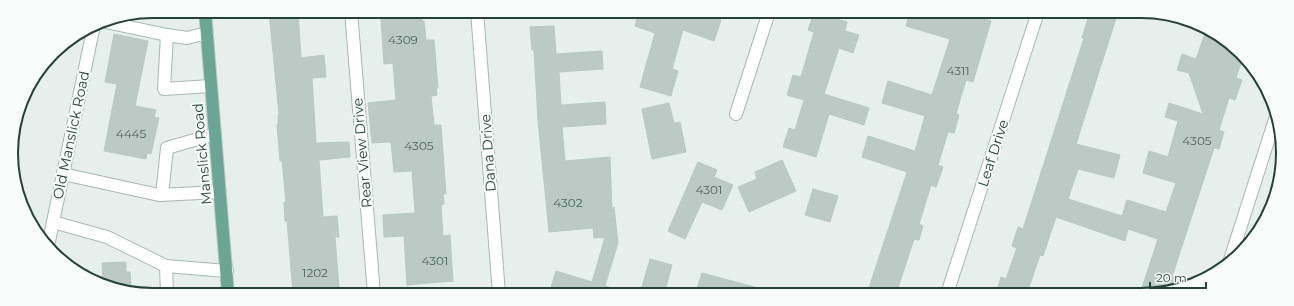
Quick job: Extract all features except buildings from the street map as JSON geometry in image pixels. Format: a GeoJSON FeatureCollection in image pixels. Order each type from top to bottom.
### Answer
{"type":"FeatureCollection","features":[{"type":"Feature","properties":{"kind":"main road","name":"Manslick Road"},"geometry":{"type":"LineString","coordinates":[[206,18],[227,288]]}},
{"type":"Feature","properties":{"kind":"street","name":"Rear View Drive"},"geometry":{"type":"LineString","coordinates":[[352,18],[374,288]]}},
{"type":"Feature","properties":{"kind":"street","name":"Dana Drive"},"geometry":{"type":"LineString","coordinates":[[478,18],[499,288]]}},
{"type":"Feature","properties":{"kind":"street"},"geometry":{"type":"LineString","coordinates":[[736,114],[766,18]]}},
{"type":"Feature","properties":{"kind":"street","name":"Leaf Drive"},"geometry":{"type":"LineString","coordinates":[[949,288],[1036,18]]}},
{"type":"Feature","properties":{"kind":"street"},"geometry":{"type":"LineString","coordinates":[[114,24],[167,36],[187,38],[207,33]]}},
{"type":"Feature","properties":{"kind":"street","name":"Old Manslick Road"},"geometry":{"type":"LineString","coordinates":[[50,239],[92,32]]}},
{"type":"Feature","properties":{"kind":"street"},"geometry":{"type":"LineString","coordinates":[[167,36],[164,89],[211,86]]}},
{"type":"Feature","properties":{"kind":"street"},"geometry":{"type":"LineString","coordinates":[[1233,251],[1272,124]]}},
{"type":"Feature","properties":{"kind":"street"},"geometry":{"type":"LineString","coordinates":[[162,195],[167,148],[215,134]]}},
{"type":"Feature","properties":{"kind":"street"},"geometry":{"type":"LineString","coordinates":[[63,174],[162,195],[220,192]]}},
{"type":"Feature","properties":{"kind":"street"},"geometry":{"type":"LineString","coordinates":[[53,222],[107,237],[166,266],[226,271]]}},
{"type":"Feature","properties":{"kind":"street"},"geometry":{"type":"LineString","coordinates":[[166,266],[167,288]]}}]}
